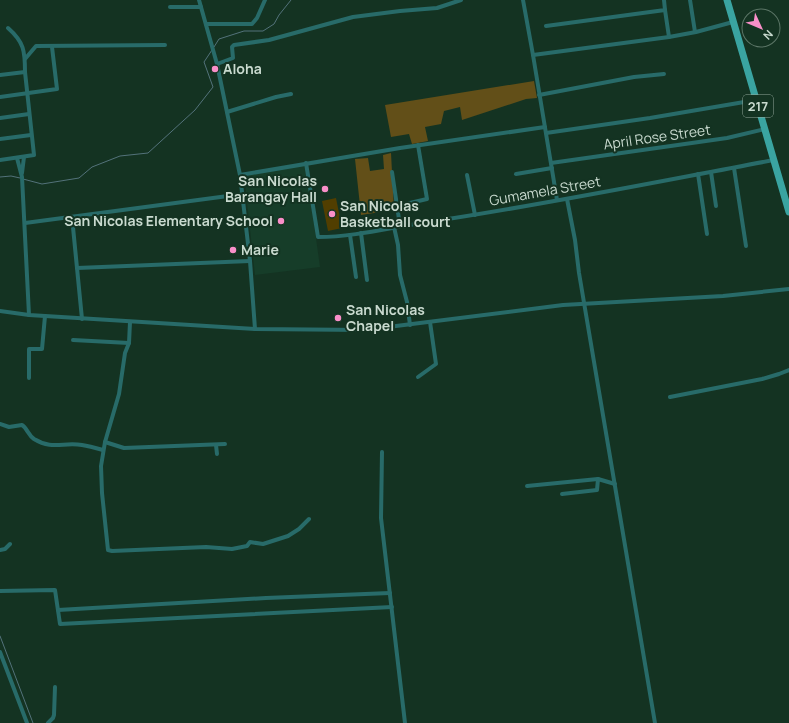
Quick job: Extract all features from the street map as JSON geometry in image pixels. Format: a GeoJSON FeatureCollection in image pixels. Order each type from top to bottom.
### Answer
{"type":"FeatureCollection","features":[{"type":"Feature","properties":{"kind":"main road","name":"217"},"geometry":{"type":"LineString","coordinates":[[726,0],[789,212]]}},
{"type":"Feature","properties":{"kind":"street"},"geometry":{"type":"LineString","coordinates":[[199,0],[217,64],[240,175],[250,261],[255,329]]}},
{"type":"Feature","properties":{"kind":"street"},"geometry":{"type":"LineString","coordinates":[[206,24],[252,24],[257,18],[265,0]]}},
{"type":"Feature","properties":{"kind":"street"},"geometry":{"type":"LineString","coordinates":[[217,64],[233,58],[232,47],[234,45],[269,40],[353,17],[437,8],[461,0]]}},
{"type":"Feature","properties":{"kind":"street"},"geometry":{"type":"LineString","coordinates":[[523,0],[534,55],[539,95],[557,200]]}},
{"type":"Feature","properties":{"kind":"street"},"geometry":{"type":"LineString","coordinates":[[664,0],[669,37]]}},
{"type":"Feature","properties":{"kind":"street"},"geometry":{"type":"LineString","coordinates":[[690,0],[695,32]]}},
{"type":"Feature","properties":{"kind":"street"},"geometry":{"type":"LineString","coordinates":[[170,7],[201,7]]}},
{"type":"Feature","properties":{"kind":"street"},"geometry":{"type":"LineString","coordinates":[[546,26],[665,10]]}},
{"type":"Feature","properties":{"kind":"street"},"geometry":{"type":"LineString","coordinates":[[534,55],[669,37],[733,22]]}},
{"type":"Feature","properties":{"kind":"street"},"geometry":{"type":"LineString","coordinates":[[0,160],[34,155],[25,72],[25,59],[21,42],[8,28]]}},
{"type":"Feature","properties":{"kind":"street"},"geometry":{"type":"LineString","coordinates":[[25,59],[36,46],[165,45]]}},
{"type":"Feature","properties":{"kind":"street"},"geometry":{"type":"LineString","coordinates":[[0,97],[57,89],[52,46]]}},
{"type":"Feature","properties":{"kind":"street"},"geometry":{"type":"LineString","coordinates":[[0,75],[25,72]]}},
{"type":"Feature","properties":{"kind":"street"},"geometry":{"type":"LineString","coordinates":[[539,95],[634,77],[664,74]]}},
{"type":"Feature","properties":{"kind":"street"},"geometry":{"type":"LineString","coordinates":[[226,112],[291,94]]}},
{"type":"Feature","properties":{"kind":"street"},"geometry":{"type":"LineString","coordinates":[[546,133],[650,118],[756,100]]}},
{"type":"Feature","properties":{"kind":"street"},"geometry":{"type":"LineString","coordinates":[[0,118],[29,114]]}},
{"type":"Feature","properties":{"kind":"street"},"geometry":{"type":"LineString","coordinates":[[240,175],[418,145],[545,127]]}},
{"type":"Feature","properties":{"kind":"street","name":"April Rose Street"},"geometry":{"type":"LineString","coordinates":[[516,174],[551,165],[727,138],[765,129]]}},
{"type":"Feature","properties":{"kind":"street"},"geometry":{"type":"LineString","coordinates":[[0,139],[32,135]]}},
{"type":"Feature","properties":{"kind":"street"},"geometry":{"type":"LineString","coordinates":[[398,206],[427,199],[418,145]]}},
{"type":"Feature","properties":{"kind":"street"},"geometry":{"type":"LineString","coordinates":[[24,157],[22,177],[29,315]]}},
{"type":"Feature","properties":{"kind":"street"},"geometry":{"type":"LineString","coordinates":[[17,158],[22,177]]}},
{"type":"Feature","properties":{"kind":"street","name":"Gumamela Street"},"geometry":{"type":"LineString","coordinates":[[306,163],[318,238],[350,235],[474,215],[774,160]]}},
{"type":"Feature","properties":{"kind":"street"},"geometry":{"type":"LineString","coordinates":[[734,168],[746,246]]}},
{"type":"Feature","properties":{"kind":"street"},"geometry":{"type":"LineString","coordinates":[[392,172],[400,226]]}},
{"type":"Feature","properties":{"kind":"street"},"geometry":{"type":"LineString","coordinates":[[711,172],[716,206]]}},
{"type":"Feature","properties":{"kind":"street"},"geometry":{"type":"LineString","coordinates":[[698,174],[707,234]]}},
{"type":"Feature","properties":{"kind":"street"},"geometry":{"type":"LineString","coordinates":[[467,175],[474,215]]}},
{"type":"Feature","properties":{"kind":"street"},"geometry":{"type":"LineString","coordinates":[[24,223],[243,194]]}},
{"type":"Feature","properties":{"kind":"street"},"geometry":{"type":"LineString","coordinates":[[567,199],[655,723]]}},
{"type":"Feature","properties":{"kind":"street"},"geometry":{"type":"LineString","coordinates":[[72,217],[82,319]]}},
{"type":"Feature","properties":{"kind":"street"},"geometry":{"type":"LineString","coordinates":[[394,227],[398,245],[400,275],[407,302],[410,325]]}},
{"type":"Feature","properties":{"kind":"street"},"geometry":{"type":"LineString","coordinates":[[361,233],[367,280]]}},
{"type":"Feature","properties":{"kind":"street"},"geometry":{"type":"LineString","coordinates":[[350,235],[356,277]]}},
{"type":"Feature","properties":{"kind":"street"},"geometry":{"type":"LineString","coordinates":[[77,268],[250,261]]}},
{"type":"Feature","properties":{"kind":"street"},"geometry":{"type":"LineString","coordinates":[[0,310],[29,315],[82,319],[255,329],[364,330],[584,303],[723,296],[789,289]]}},
{"type":"Feature","properties":{"kind":"street"},"geometry":{"type":"LineString","coordinates":[[29,378],[29,349],[42,349],[45,316]]}},
{"type":"Feature","properties":{"kind":"street"},"geometry":{"type":"LineString","coordinates":[[130,322],[129,343],[125,353],[119,394],[103,450],[102,493],[107,547],[109,551],[206,547],[232,549],[247,546],[250,542],[263,544],[288,536],[310,519]]}},
{"type":"Feature","properties":{"kind":"street"},"geometry":{"type":"LineString","coordinates":[[418,377],[436,364],[430,322]]}},
{"type":"Feature","properties":{"kind":"street"},"geometry":{"type":"LineString","coordinates":[[73,340],[129,343]]}},
{"type":"Feature","properties":{"kind":"street"},"geometry":{"type":"LineString","coordinates":[[670,397],[762,379],[789,370]]}},
{"type":"Feature","properties":{"kind":"street"},"geometry":{"type":"LineString","coordinates":[[0,424],[9,427],[22,425],[32,438],[46,445],[81,445],[103,450]]}},
{"type":"Feature","properties":{"kind":"street"},"geometry":{"type":"LineString","coordinates":[[105,442],[124,448],[225,444]]}},
{"type":"Feature","properties":{"kind":"street"},"geometry":{"type":"LineString","coordinates":[[216,445],[217,454]]}},
{"type":"Feature","properties":{"kind":"street"},"geometry":{"type":"LineString","coordinates":[[382,452],[381,518],[405,723]]}},
{"type":"Feature","properties":{"kind":"street"},"geometry":{"type":"LineString","coordinates":[[527,486],[598,479],[615,484]]}},
{"type":"Feature","properties":{"kind":"street"},"geometry":{"type":"LineString","coordinates":[[562,494],[597,490],[598,479]]}},
{"type":"Feature","properties":{"kind":"street"},"geometry":{"type":"LineString","coordinates":[[0,550],[5,549],[10,544]]}},
{"type":"Feature","properties":{"kind":"street"},"geometry":{"type":"LineString","coordinates":[[0,591],[55,590],[60,624],[392,606]]}},
{"type":"Feature","properties":{"kind":"street"},"geometry":{"type":"LineString","coordinates":[[58,610],[266,598],[390,593]]}},
{"type":"Feature","properties":{"kind":"street"},"geometry":{"type":"LineString","coordinates":[[0,652],[27,723]]}},
{"type":"Feature","properties":{"kind":"street"},"geometry":{"type":"LineString","coordinates":[[48,723],[54,715],[55,687]]}},
{"type":"Feature","properties":{"kind":"shaded area"},"geometry":{"type":"Polygon","coordinates":[[[534,81],[537,98],[526,99],[462,120],[460,107],[444,111],[441,124],[425,127],[428,141],[412,144],[409,134],[391,137],[385,105],[534,81]]]}},
{"type":"Feature","properties":{"kind":"shaded area"},"geometry":{"type":"Polygon","coordinates":[[[391,153],[394,210],[361,215],[355,159],[368,158],[370,171],[384,169],[383,155],[391,153]]]}},
{"type":"Feature","properties":{"kind":"shaded area","name":"San Nicolas Elementary School"},"geometry":{"type":"Polygon","coordinates":[[[302,165],[306,166],[320,267],[255,275],[244,174],[302,165]]]}},
{"type":"Feature","properties":{"kind":"shaded area","name":"San Nicolas Basketball court"},"geometry":{"type":"Polygon","coordinates":[[[336,198],[342,228],[328,231],[322,201],[336,198]]]}},
{"type":"Feature","properties":{"kind":"waterway"},"geometry":{"type":"LineString","coordinates":[[214,47],[219,39],[244,31],[263,31],[274,24],[291,0]]}},
{"type":"Feature","properties":{"kind":"waterway"},"geometry":{"type":"LineString","coordinates":[[23,179],[42,184],[79,178],[92,167],[120,156],[148,153],[195,110],[213,87],[204,62],[212,50]]}},
{"type":"Feature","properties":{"kind":"waterway"},"geometry":{"type":"LineString","coordinates":[[0,177],[11,176],[20,178]]}},
{"type":"Feature","properties":{"kind":"waterway"},"geometry":{"type":"LineString","coordinates":[[0,636],[33,723]]}},
{"type":"Feature","properties":{"kind":"place","name":"Aloha"},"geometry":{"type":"Point","coordinates":[215,69]}},
{"type":"Feature","properties":{"kind":"place","name":"San Nicolas Barangay Hall"},"geometry":{"type":"Point","coordinates":[325,189]}},
{"type":"Feature","properties":{"kind":"place","name":"San Nicolas Basketball court"},"geometry":{"type":"Point","coordinates":[332,214]}},
{"type":"Feature","properties":{"kind":"place","name":"San Nicolas Elementary School"},"geometry":{"type":"Point","coordinates":[281,221]}},
{"type":"Feature","properties":{"kind":"place","name":"Marie"},"geometry":{"type":"Point","coordinates":[233,250]}},
{"type":"Feature","properties":{"kind":"place","name":"San Nicolas Chapel"},"geometry":{"type":"Point","coordinates":[338,318]}}]}
